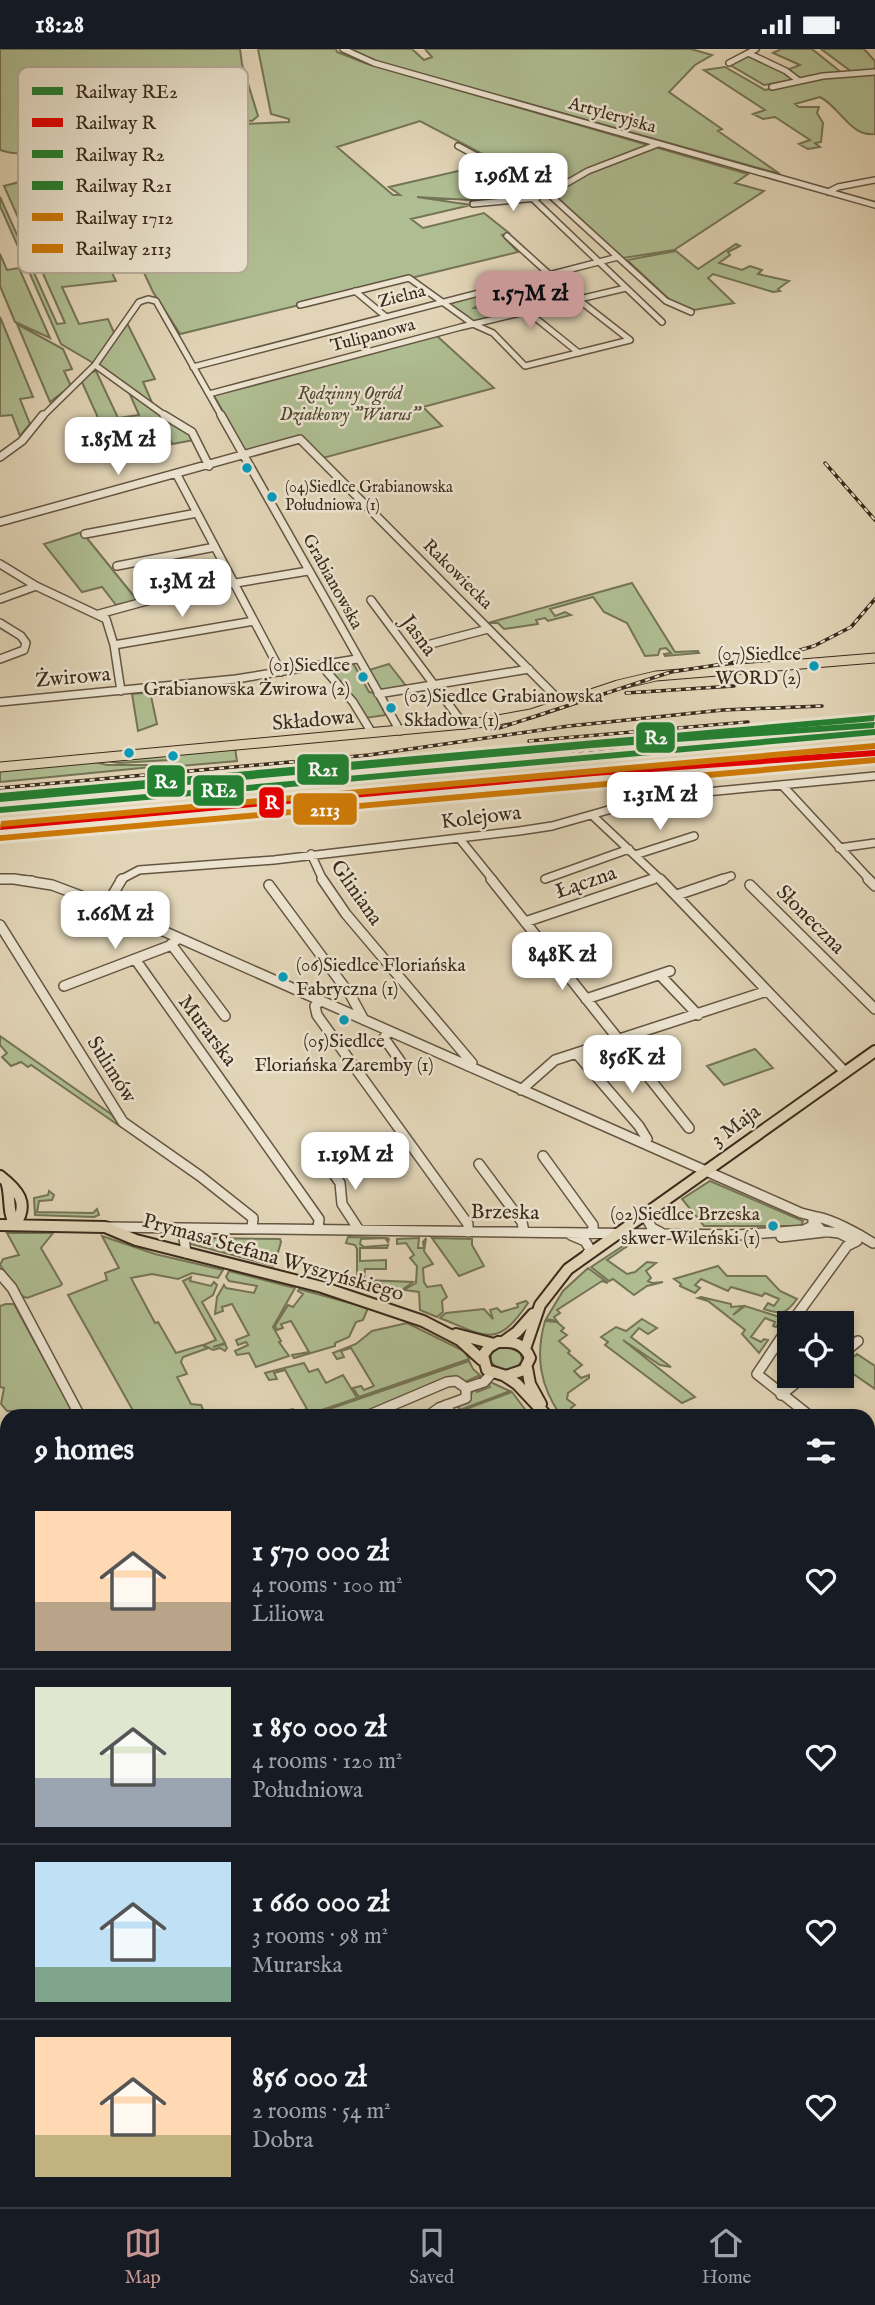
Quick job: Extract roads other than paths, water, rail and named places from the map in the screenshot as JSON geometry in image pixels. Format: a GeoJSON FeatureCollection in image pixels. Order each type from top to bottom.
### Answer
{"type":"FeatureCollection","features":[{"type":"Feature","properties":{"kind":"main road","name":"Składowa"},"geometry":{"type":"LineString","coordinates":[[0,767],[464,725],[522,716],[656,676],[875,659]]}},
{"type":"Feature","properties":{"kind":"main road","name":"3 Maja"},"geometry":{"type":"LineString","coordinates":[[620,1234],[875,1051]]}},
{"type":"Feature","properties":{"kind":"main road"},"geometry":{"type":"LineString","coordinates":[[3,1178],[11,1194],[11,1219],[15,1225]]}},
{"type":"Feature","properties":{"kind":"main road","name":"Brzeska"},"geometry":{"type":"LineString","coordinates":[[0,1225],[105,1227]]}},
{"type":"Feature","properties":{"kind":"main road","name":"Prymasa Stefana Wyszyńskiego"},"geometry":{"type":"LineString","coordinates":[[105,1227],[120,1235],[361,1298],[430,1325],[498,1343]]}},
{"type":"Feature","properties":{"kind":"main road"},"geometry":{"type":"LineString","coordinates":[[540,1409],[517,1384],[492,1373],[482,1360],[485,1351],[517,1332],[560,1276],[587,1254],[620,1234]]}},
{"type":"Feature","properties":{"kind":"main road"},"geometry":{"type":"LineString","coordinates":[[525,1349],[537,1309]]}},
{"type":"Feature","properties":{"kind":"main road","name":"Prymasa Stefana Wyszyńskiego"},"geometry":{"type":"LineString","coordinates":[[430,1325],[472,1349],[482,1360]]}},
{"type":"Feature","properties":{"kind":"main road"},"geometry":{"type":"LineString","coordinates":[[498,1343],[515,1343],[525,1349],[530,1358],[527,1368],[530,1384],[543,1409]]}},
{"type":"Feature","properties":{"kind":"main road"},"geometry":{"type":"LineString","coordinates":[[506,1377],[527,1368]]}},
{"type":"Feature","properties":{"kind":"street","name":"Artyleryjska"},"geometry":{"type":"LineString","coordinates":[[343,49],[374,63],[875,205]]}},
{"type":"Feature","properties":{"kind":"street"},"geometry":{"type":"LineString","coordinates":[[729,63],[756,49]]}},
{"type":"Feature","properties":{"kind":"street"},"geometry":{"type":"LineString","coordinates":[[748,53],[786,71],[799,81]]}},
{"type":"Feature","properties":{"kind":"street"},"geometry":{"type":"LineString","coordinates":[[772,87],[875,72]]}},
{"type":"Feature","properties":{"kind":"street"},"geometry":{"type":"LineString","coordinates":[[473,204],[549,195],[588,171],[658,144]]}},
{"type":"Feature","properties":{"kind":"street"},"geometry":{"type":"LineString","coordinates":[[458,146],[549,195],[666,301],[691,311]]}},
{"type":"Feature","properties":{"kind":"street"},"geometry":{"type":"LineString","coordinates":[[828,192],[838,187],[875,180]]}},
{"type":"Feature","properties":{"kind":"street"},"geometry":{"type":"LineString","coordinates":[[532,198],[662,322],[666,301]]}},
{"type":"Feature","properties":{"kind":"street"},"geometry":{"type":"LineString","coordinates":[[300,305],[409,278],[473,324],[498,337],[525,366],[630,340],[548,274],[507,236]]}},
{"type":"Feature","properties":{"kind":"street","name":"Zielna"},"geometry":{"type":"LineString","coordinates":[[193,367],[618,257]]}},
{"type":"Feature","properties":{"kind":"street"},"geometry":{"type":"LineString","coordinates":[[496,287],[579,353]]}},
{"type":"Feature","properties":{"kind":"street","name":"Tulipanowa"},"geometry":{"type":"LineString","coordinates":[[209,394],[473,324],[626,288]]}},
{"type":"Feature","properties":{"kind":"street"},"geometry":{"type":"LineString","coordinates":[[355,291],[385,316]]}},
{"type":"Feature","properties":{"kind":"street","name":"Grabianowska"},"geometry":{"type":"LineString","coordinates":[[95,365],[139,302],[148,299],[156,301],[400,731]]}},
{"type":"Feature","properties":{"kind":"street"},"geometry":{"type":"LineString","coordinates":[[0,457],[22,440],[49,408],[95,365],[155,409],[192,432],[209,466]]}},
{"type":"Feature","properties":{"kind":"street","name":"Rakowiecka"},"geometry":{"type":"LineString","coordinates":[[244,456],[300,439],[562,703]]}},
{"type":"Feature","properties":{"kind":"street"},"geometry":{"type":"LineString","coordinates":[[0,522],[244,456]]}},
{"type":"Feature","properties":{"kind":"street"},"geometry":{"type":"LineString","coordinates":[[177,475],[281,672]]}},
{"type":"Feature","properties":{"kind":"street"},"geometry":{"type":"LineString","coordinates":[[85,534],[119,525],[197,513]]}},
{"type":"Feature","properties":{"kind":"street"},"geometry":{"type":"LineString","coordinates":[[117,566],[215,547]]}},
{"type":"Feature","properties":{"kind":"street"},"geometry":{"type":"LineString","coordinates":[[0,564],[36,586],[99,614],[110,626],[121,691]]}},
{"type":"Feature","properties":{"kind":"street"},"geometry":{"type":"LineString","coordinates":[[99,614],[176,593],[308,571]]}},
{"type":"Feature","properties":{"kind":"street"},"geometry":{"type":"LineString","coordinates":[[0,599],[36,586]]}},
{"type":"Feature","properties":{"kind":"street","name":"Jasna"},"geometry":{"type":"LineString","coordinates":[[371,600],[464,725]]}},
{"type":"Feature","properties":{"kind":"street"},"geometry":{"type":"LineString","coordinates":[[114,645],[254,621]]}},
{"type":"Feature","properties":{"kind":"street"},"geometry":{"type":"LineString","coordinates":[[0,622],[22,636],[26,643],[24,650],[14,656],[0,659]]}},
{"type":"Feature","properties":{"kind":"street"},"geometry":{"type":"LineString","coordinates":[[430,643],[488,629]]}},
{"type":"Feature","properties":{"kind":"street","name":"Żwirowa"},"geometry":{"type":"LineString","coordinates":[[0,702],[281,672],[357,659]]}},
{"type":"Feature","properties":{"kind":"street"},"geometry":{"type":"LineString","coordinates":[[321,665],[353,702],[372,733]]}},
{"type":"Feature","properties":{"kind":"street"},"geometry":{"type":"LineString","coordinates":[[378,694],[528,669]]}},
{"type":"Feature","properties":{"kind":"street","name":"Kolejowa"},"geometry":{"type":"LineString","coordinates":[[103,905],[121,879],[132,871],[274,860],[459,838],[552,826],[654,797],[875,776]]}},
{"type":"Feature","properties":{"kind":"street"},"geometry":{"type":"LineString","coordinates":[[782,785],[839,848],[871,876],[875,886]]}},
{"type":"Feature","properties":{"kind":"street"},"geometry":{"type":"LineString","coordinates":[[592,815],[677,895],[845,1072]]}},
{"type":"Feature","properties":{"kind":"street"},"geometry":{"type":"LineString","coordinates":[[545,879],[694,836]]}},
{"type":"Feature","properties":{"kind":"street"},"geometry":{"type":"LineString","coordinates":[[459,838],[689,1128]]}},
{"type":"Feature","properties":{"kind":"street"},"geometry":{"type":"LineString","coordinates":[[839,848],[875,843]]}},
{"type":"Feature","properties":{"kind":"street","name":"Gliniana"},"geometry":{"type":"LineString","coordinates":[[311,854],[325,885],[346,914],[470,1064]]}},
{"type":"Feature","properties":{"kind":"street"},"geometry":{"type":"LineString","coordinates":[[677,895],[731,876]]}},
{"type":"Feature","properties":{"kind":"street","name":"Łączna"},"geometry":{"type":"LineString","coordinates":[[525,922],[658,877]]}},
{"type":"Feature","properties":{"kind":"street"},"geometry":{"type":"LineString","coordinates":[[0,879],[29,878],[46,881],[103,905],[175,941],[470,1064],[522,1090],[801,1213],[815,1221],[824,1231],[861,1241]]}},
{"type":"Feature","properties":{"kind":"street"},"geometry":{"type":"LineString","coordinates":[[269,885],[351,996],[364,1020]]}},
{"type":"Feature","properties":{"kind":"street","name":"Słoneczna"},"geometry":{"type":"LineString","coordinates":[[750,885],[875,1009]]}},
{"type":"Feature","properties":{"kind":"street","name":"Sulimów"},"geometry":{"type":"LineString","coordinates":[[0,925],[123,1122],[200,1176],[253,1218],[252,1228]]}},
{"type":"Feature","properties":{"kind":"street"},"geometry":{"type":"LineString","coordinates":[[64,986],[175,941]]}},
{"type":"Feature","properties":{"kind":"street"},"geometry":{"type":"LineString","coordinates":[[175,941],[225,1016]]}},
{"type":"Feature","properties":{"kind":"street","name":"Murarska"},"geometry":{"type":"LineString","coordinates":[[135,959],[319,1219],[318,1229]]}},
{"type":"Feature","properties":{"kind":"street"},"geometry":{"type":"LineString","coordinates":[[586,999],[670,971]]}},
{"type":"Feature","properties":{"kind":"street"},"geometry":{"type":"LineString","coordinates":[[660,975],[698,1015]]}},
{"type":"Feature","properties":{"kind":"street"},"geometry":{"type":"LineString","coordinates":[[522,1090],[548,1065],[768,992]]}},
{"type":"Feature","properties":{"kind":"street"},"geometry":{"type":"LineString","coordinates":[[320,1001],[315,1006],[317,1015],[468,1224],[468,1232]]}},
{"type":"Feature","properties":{"kind":"street"},"geometry":{"type":"LineString","coordinates":[[389,1031],[384,1038],[403,1065]]}},
{"type":"Feature","properties":{"kind":"street"},"geometry":{"type":"LineString","coordinates":[[446,1056],[457,1047]]}},
{"type":"Feature","properties":{"kind":"street"},"geometry":{"type":"LineString","coordinates":[[577,1054],[639,1126],[647,1139],[643,1143]]}},
{"type":"Feature","properties":{"kind":"street"},"geometry":{"type":"LineString","coordinates":[[543,1156],[593,1225],[593,1233]]}},
{"type":"Feature","properties":{"kind":"street"},"geometry":{"type":"LineString","coordinates":[[479,1164],[522,1222],[524,1232]]}},
{"type":"Feature","properties":{"kind":"street"},"geometry":{"type":"LineString","coordinates":[[331,1170],[340,1183],[342,1204],[359,1230]]}},
{"type":"Feature","properties":{"kind":"street"},"geometry":{"type":"LineString","coordinates":[[650,1213],[647,1219],[651,1227],[669,1234]]}},
{"type":"Feature","properties":{"kind":"street"},"geometry":{"type":"LineString","coordinates":[[815,1221],[825,1218],[841,1228],[855,1231],[861,1241]]}},
{"type":"Feature","properties":{"kind":"street","name":"Brzeska"},"geometry":{"type":"LineString","coordinates":[[758,1235],[803,1230],[815,1221]]}},
{"type":"Feature","properties":{"kind":"street","name":"Brzeska"},"geometry":{"type":"LineString","coordinates":[[105,1227],[794,1237],[824,1231]]}},
{"type":"Feature","properties":{"kind":"street"},"geometry":{"type":"LineString","coordinates":[[186,1253],[184,1238],[198,1228]]}},
{"type":"Feature","properties":{"kind":"street"},"geometry":{"type":"LineString","coordinates":[[801,1311],[861,1241],[874,1231]]}},
{"type":"Feature","properties":{"kind":"street"},"geometry":{"type":"LineString","coordinates":[[566,1233],[585,1241],[590,1249],[587,1254]]}},
{"type":"Feature","properties":{"kind":"street"},"geometry":{"type":"LineString","coordinates":[[0,1273],[12,1288],[76,1409]]}},
{"type":"Feature","properties":{"kind":"street"},"geometry":{"type":"LineString","coordinates":[[854,1344],[858,1341]]}},
{"type":"Feature","properties":{"kind":"street"},"geometry":{"type":"LineString","coordinates":[[777,1344],[757,1374],[800,1409]]}},
{"type":"Feature","properties":{"kind":"street"},"geometry":{"type":"LineString","coordinates":[[466,1388],[484,1382],[492,1373]]}},
{"type":"Feature","properties":{"kind":"street"},"geometry":{"type":"LineString","coordinates":[[383,1409],[447,1382],[456,1381],[466,1388]]}},
{"type":"Feature","properties":{"kind":"street"},"geometry":{"type":"LineString","coordinates":[[439,1409],[466,1398],[466,1388]]}},
{"type":"Feature","properties":{"kind":"street"},"geometry":{"type":"LineString","coordinates":[[781,1395],[790,1388]]}},
{"type":"Feature","properties":{"kind":"street"},"geometry":{"type":"LineString","coordinates":[[446,1405],[449,1409]]}},
{"type":"Feature","properties":{"kind":"railway"},"geometry":{"type":"LineString","coordinates":[[825,463],[875,520]]}},
{"type":"Feature","properties":{"kind":"railway"},"geometry":{"type":"LineString","coordinates":[[493,730],[671,672],[783,655],[814,646],[851,627],[875,599]]}},
{"type":"Feature","properties":{"kind":"railway"},"geometry":{"type":"LineString","coordinates":[[626,693],[734,686]]}},
{"type":"Feature","properties":{"kind":"railway"},"geometry":{"type":"LineString","coordinates":[[0,788],[369,755],[569,726],[723,710],[822,706]]}},
{"type":"Feature","properties":{"kind":"railway"},"geometry":{"type":"LineString","coordinates":[[822,720],[875,716]]}},
{"type":"Feature","properties":{"kind":"railway"},"geometry":{"type":"LineString","coordinates":[[529,741],[748,722]]}},
{"type":"Feature","properties":{"kind":"railway"},"geometry":{"type":"LineString","coordinates":[[574,753],[632,747]]}},
{"type":"Feature","properties":{"kind":"rail line","name":"R2"},"geometry":{"type":"LineString","coordinates":[[0,796],[874,718]]}},
{"type":"Feature","properties":{"kind":"rail line","name":"R21"},"geometry":{"type":"LineString","coordinates":[[0,799],[592,745],[874,725]]}},
{"type":"Feature","properties":{"kind":"rail line","name":"RE2"},"geometry":{"type":"LineString","coordinates":[[0,810],[875,732]]}},
{"type":"Feature","properties":{"kind":"rail line","name":"1712"},"geometry":{"type":"LineString","coordinates":[[1,824],[875,746]]}},
{"type":"Feature","properties":{"kind":"rail line","name":"R"},"geometry":{"type":"LineString","coordinates":[[1,827],[594,773],[875,753]]}},
{"type":"Feature","properties":{"kind":"rail line","name":"2113"},"geometry":{"type":"LineString","coordinates":[[2,838],[875,760]]}},
{"type":"Feature","properties":{"kind":"place","name":"(04)Siedlce Grabianowska Południowa (1)"},"geometry":{"type":"Point","coordinates":[272,497]}},
{"type":"Feature","properties":{"kind":"place","name":"(07)Siedlce WORD (2)"},"geometry":{"type":"Point","coordinates":[814,666]}},
{"type":"Feature","properties":{"kind":"place","name":"(01)Siedlce Grabianowska Żwirowa (2)"},"geometry":{"type":"Point","coordinates":[363,677]}},
{"type":"Feature","properties":{"kind":"place","name":"(02)Siedlce Grabianowska Składowa (1)"},"geometry":{"type":"Point","coordinates":[391,708]}},
{"type":"Feature","properties":{"kind":"place","name":"(06)Siedlce Floriańska Fabryczna (1)"},"geometry":{"type":"Point","coordinates":[283,977]}},
{"type":"Feature","properties":{"kind":"place","name":"(05)Siedlce Floriańska Zaremby (1)"},"geometry":{"type":"Point","coordinates":[344,1020]}},
{"type":"Feature","properties":{"kind":"place","name":"(02)Siedlce Brzeska skwer Wileński (1)"},"geometry":{"type":"Point","coordinates":[773,1226]}},
{"type":"Feature","properties":{"kind":"park label","name":"Rodzinny Ogród Działkowy \"Wiarus\""},"geometry":{"type":"Point","coordinates":[350,404]}}]}
